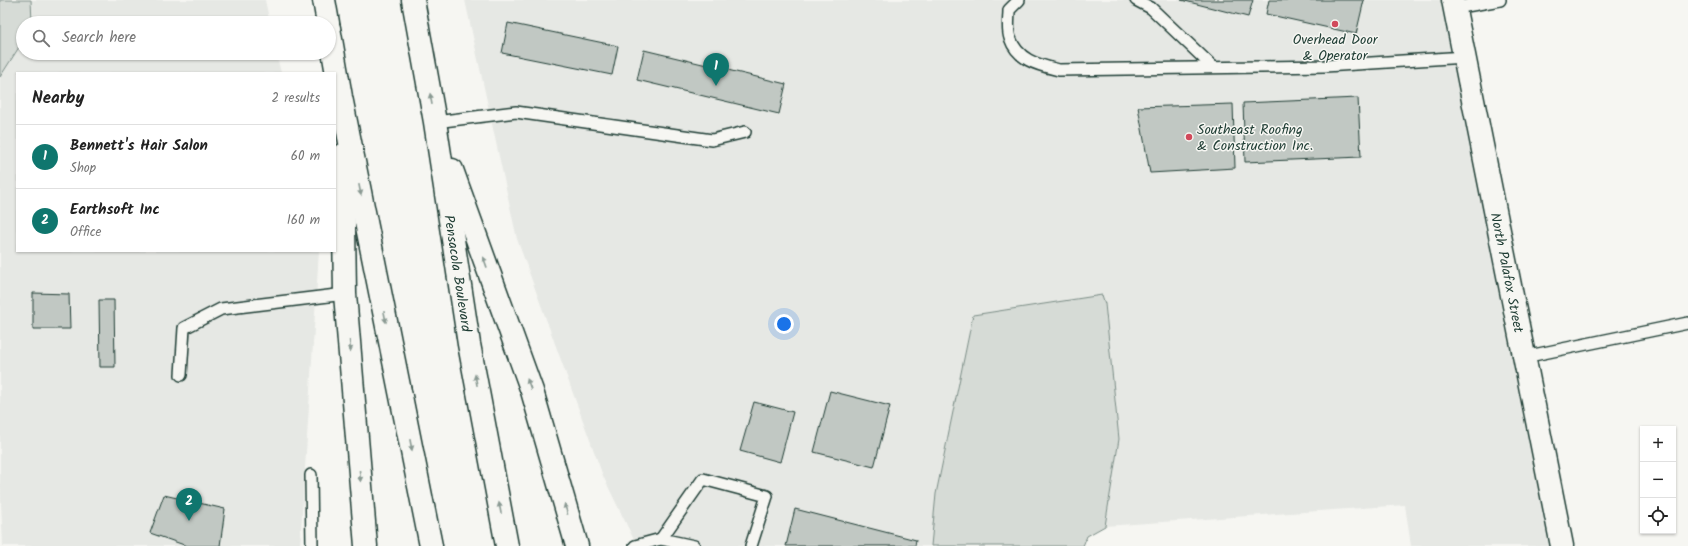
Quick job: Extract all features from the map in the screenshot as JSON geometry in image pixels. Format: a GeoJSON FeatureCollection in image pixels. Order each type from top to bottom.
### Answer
{"type":"FeatureCollection","features":[{"type":"Feature","properties":{"kind":"main road"},"geometry":{"type":"LineString","coordinates":[[324,0],[327,16]]}},
{"type":"Feature","properties":{"kind":"main road","name":"Pensacola Boulevard"},"geometry":{"type":"LineString","coordinates":[[413,0],[469,344],[507,546]]}},
{"type":"Feature","properties":{"kind":"main road","name":"North Palafox Street"},"geometry":{"type":"LineString","coordinates":[[1454,4],[1562,546]]}},
{"type":"Feature","properties":{"kind":"main road"},"geometry":{"type":"LineString","coordinates":[[335,60],[431,546]]}},
{"type":"Feature","properties":{"kind":"main road"},"geometry":{"type":"LineString","coordinates":[[342,98],[346,294],[366,546]]}},
{"type":"Feature","properties":{"kind":"main road"},"geometry":{"type":"LineString","coordinates":[[434,122],[532,391],[577,546]]}},
{"type":"Feature","properties":{"kind":"lane"},"geometry":{"type":"LineString","coordinates":[[1019,0],[1009,10],[1009,38],[1020,55],[1035,64],[1059,70],[1325,66],[1465,57]]}},
{"type":"Feature","properties":{"kind":"lane"},"geometry":{"type":"LineString","coordinates":[[1136,0],[1151,8],[1213,67]]}},
{"type":"Feature","properties":{"kind":"lane"},"geometry":{"type":"LineString","coordinates":[[1454,4],[1500,0]]}},
{"type":"Feature","properties":{"kind":"lane"},"geometry":{"type":"LineString","coordinates":[[434,122],[516,112],[712,140],[745,132]]}},
{"type":"Feature","properties":{"kind":"lane"},"geometry":{"type":"LineString","coordinates":[[181,375],[184,328],[221,309],[346,294]]}},
{"type":"Feature","properties":{"kind":"lane"},"geometry":{"type":"LineString","coordinates":[[1524,356],[1688,323]]}},
{"type":"Feature","properties":{"kind":"lane"},"geometry":{"type":"LineString","coordinates":[[311,475],[312,546]]}},
{"type":"Feature","properties":{"kind":"lane"},"geometry":{"type":"LineString","coordinates":[[661,539],[703,479],[767,496],[751,546]]}},
{"type":"Feature","properties":{"kind":"lane"},"geometry":{"type":"LineString","coordinates":[[635,546],[661,539],[694,546]]}},
{"type":"Feature","properties":{"kind":"shaded area"},"geometry":{"type":"Polygon","coordinates":[[[0,0],[31,0],[32,16],[16,16],[16,52],[0,77],[0,0]]]}},
{"type":"Feature","properties":{"kind":"shaded area"},"geometry":{"type":"Polygon","coordinates":[[[31,0],[265,0],[268,16],[32,16],[31,0]]]}},
{"type":"Feature","properties":{"kind":"shaded area"},"geometry":{"type":"Polygon","coordinates":[[[465,0],[1440,0],[1549,546],[1411,546],[1405,505],[1105,526],[1119,439],[1105,304],[1101,295],[973,315],[936,494],[931,546],[637,546],[603,476],[517,239],[465,0]]]}},
{"type":"Feature","properties":{"kind":"shaded area"},"geometry":{"type":"Polygon","coordinates":[[[16,52],[16,60],[278,60],[281,72],[16,72],[16,252],[319,252],[300,546],[3,546],[0,483],[0,77],[16,52]]]}},
{"type":"Feature","properties":{"kind":"shaded area"},"geometry":{"type":"Polygon","coordinates":[[[1102,295],[1105,304],[1119,439],[1105,526],[1087,536],[1083,546],[931,546],[936,494],[973,315],[1102,295]]]}},
{"type":"Feature","properties":{"kind":"building"},"geometry":{"type":"Polygon","coordinates":[[[1181,0],[1253,0],[1248,17],[1181,0]]]}},
{"type":"Feature","properties":{"kind":"building","name":"Overhead Door & Operator"},"geometry":{"type":"Polygon","coordinates":[[[1269,0],[1364,0],[1356,34],[1266,14],[1269,0]]]}},
{"type":"Feature","properties":{"kind":"building"},"geometry":{"type":"Polygon","coordinates":[[[508,23],[618,46],[612,75],[502,53],[508,23]]]}},
{"type":"Feature","properties":{"kind":"building"},"geometry":{"type":"Polygon","coordinates":[[[644,50],[786,84],[779,114],[637,80],[644,50]]]}},
{"type":"Feature","properties":{"kind":"building"},"geometry":{"type":"Polygon","coordinates":[[[1358,98],[1361,157],[1245,162],[1243,103],[1358,98]]]}},
{"type":"Feature","properties":{"kind":"building","name":"Southeast Roofing & Construction Inc."},"geometry":{"type":"Polygon","coordinates":[[[1233,104],[1235,168],[1150,173],[1138,107],[1233,104]]]}},
{"type":"Feature","properties":{"kind":"building"},"geometry":{"type":"Polygon","coordinates":[[[33,293],[69,294],[70,329],[33,329],[33,293]]]}},
{"type":"Feature","properties":{"kind":"building"},"geometry":{"type":"Polygon","coordinates":[[[99,300],[114,300],[115,367],[100,367],[99,300]]]}},
{"type":"Feature","properties":{"kind":"building"},"geometry":{"type":"Polygon","coordinates":[[[830,391],[890,406],[874,467],[814,452],[830,391]]]}},
{"type":"Feature","properties":{"kind":"building"},"geometry":{"type":"Polygon","coordinates":[[[754,402],[793,412],[780,462],[740,451],[754,402]]]}},
{"type":"Feature","properties":{"kind":"building"},"geometry":{"type":"Polygon","coordinates":[[[164,495],[225,509],[220,546],[187,546],[150,533],[164,495]]]}},
{"type":"Feature","properties":{"kind":"building"},"geometry":{"type":"Polygon","coordinates":[[[795,509],[916,540],[915,546],[786,546],[795,509]]]}},
{"type":"Feature","properties":{"kind":"place","name":"Overhead Door & Operator"},"geometry":{"type":"Point","coordinates":[1335,24]}},
{"type":"Feature","properties":{"kind":"place","name":"Bennett's Hair Salon"},"geometry":{"type":"Point","coordinates":[716,86]}},
{"type":"Feature","properties":{"kind":"place","name":"Southeast Roofing & Construction Inc."},"geometry":{"type":"Point","coordinates":[1189,137]}},
{"type":"Feature","properties":{"kind":"place","name":"Earthsoft Inc"},"geometry":{"type":"Point","coordinates":[189,521]}}]}
